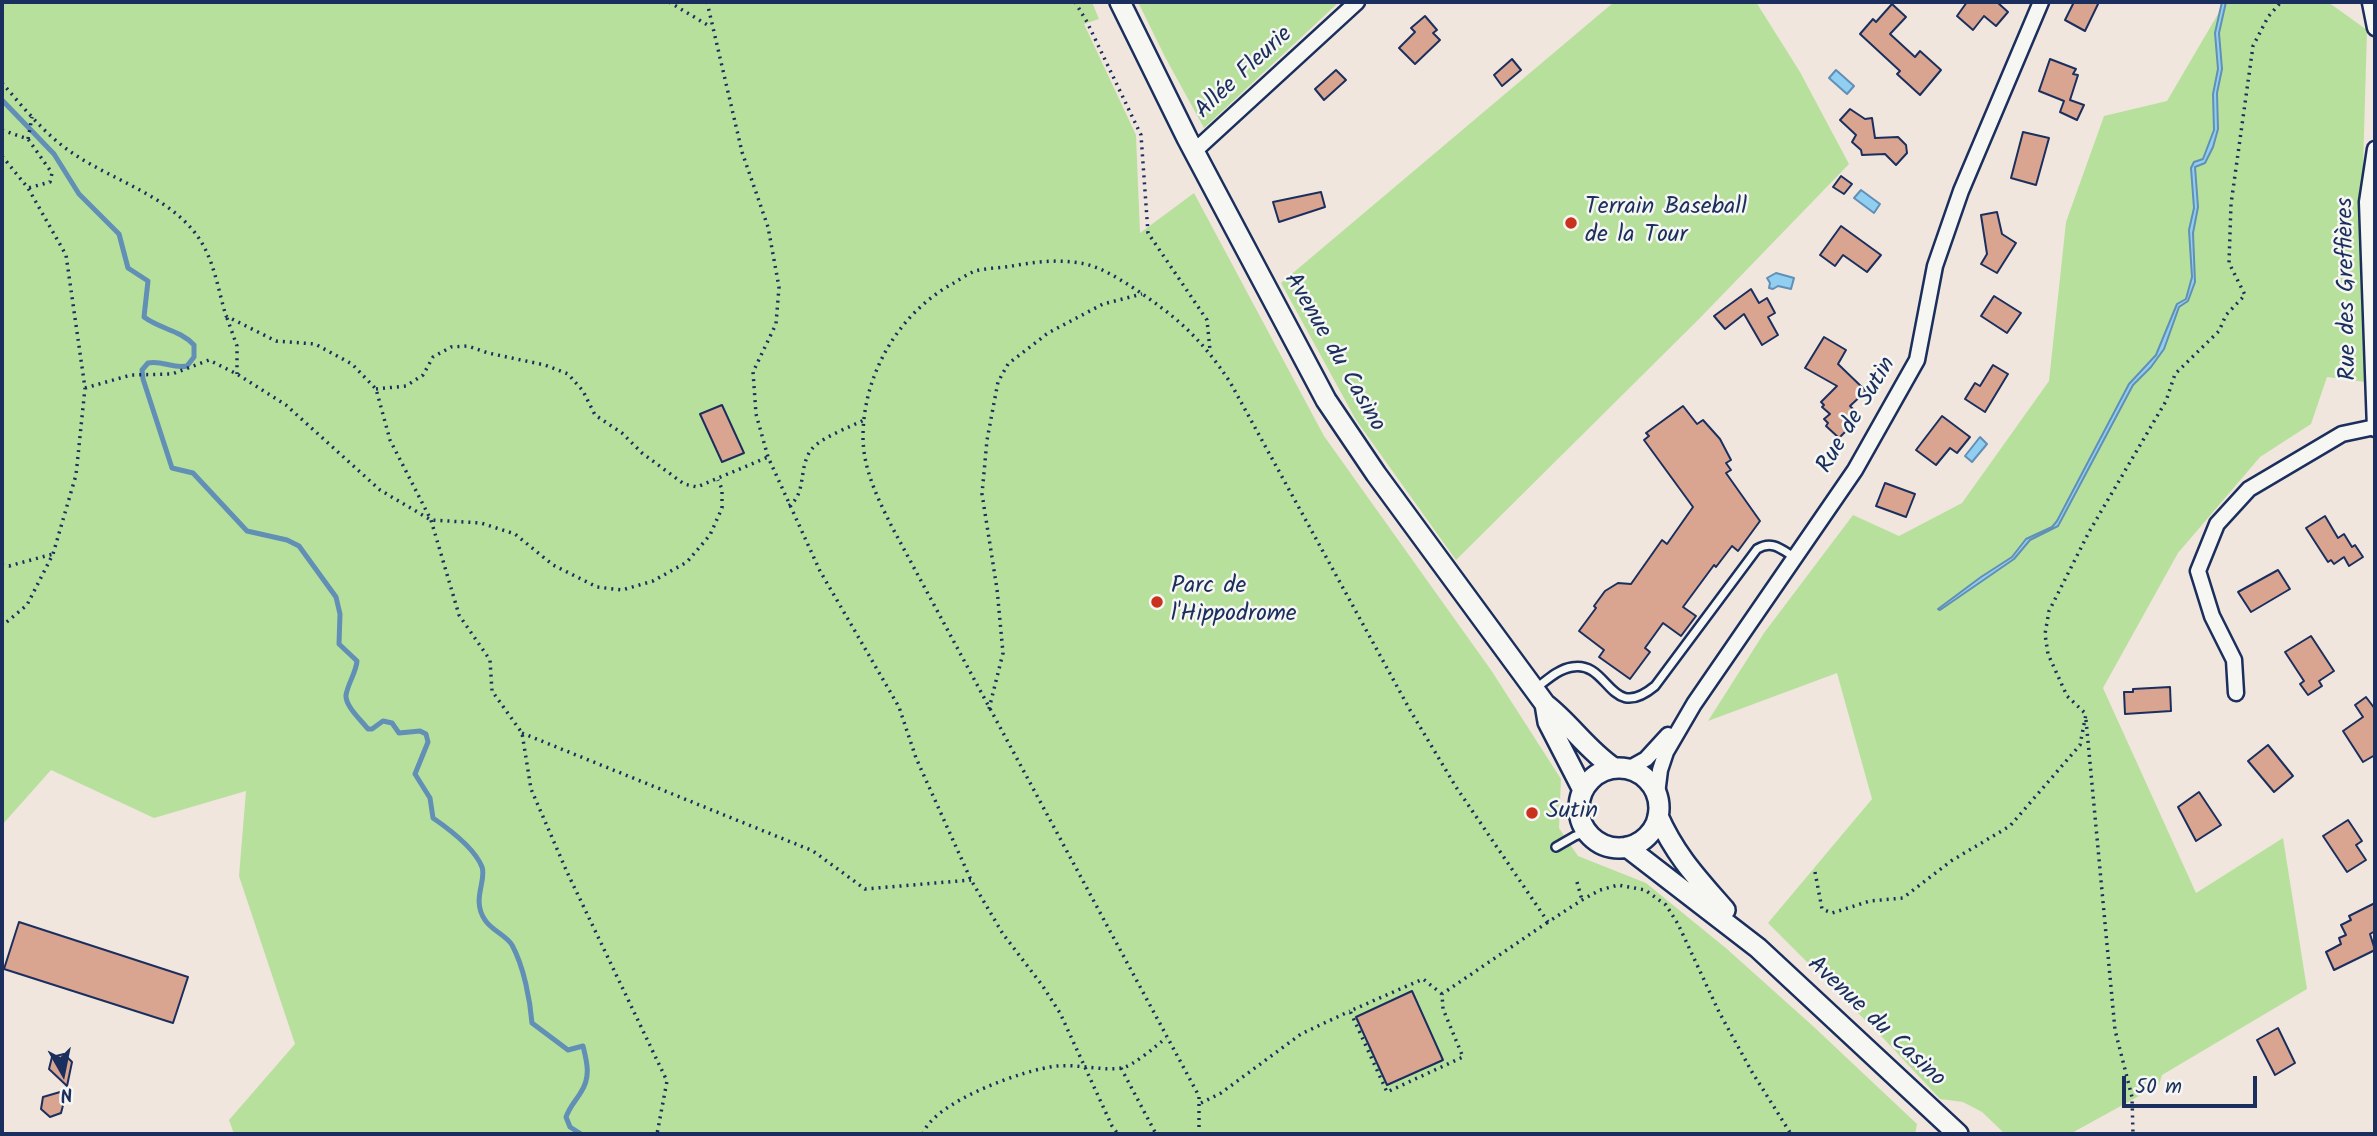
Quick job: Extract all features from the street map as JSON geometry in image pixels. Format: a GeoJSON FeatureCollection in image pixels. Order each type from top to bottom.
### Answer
{"type":"FeatureCollection","features":[{"type":"Feature","properties":{"kind":"street","name":"Avenue du Casino"},"geometry":{"type":"LineString","coordinates":[[1120,2],[1326,400],[1376,474],[1539,697]]}},
{"type":"Feature","properties":{"kind":"street","name":"Allée Fleurie"},"geometry":{"type":"LineString","coordinates":[[1194,149],[1357,2]]}},
{"type":"Feature","properties":{"kind":"street","name":"Rue de Sutin"},"geometry":{"type":"LineString","coordinates":[[1657,794],[1666,752],[1694,704],[1855,470],[1917,360],[1935,266],[1961,191],[2041,2]]}},
{"type":"Feature","properties":{"kind":"street"},"geometry":{"type":"LineString","coordinates":[[2371,4],[2375,28]]}},
{"type":"Feature","properties":{"kind":"street","name":"Rue des Greffières"},"geometry":{"type":"LineString","coordinates":[[2375,149],[2367,202],[2375,428]]}},
{"type":"Feature","properties":{"kind":"street"},"geometry":{"type":"LineString","coordinates":[[2236,693],[2234,660],[2212,616],[2198,571],[2217,524],[2249,489],[2342,434],[2375,428]]}},
{"type":"Feature","properties":{"kind":"street"},"geometry":{"type":"LineString","coordinates":[[1539,697],[1560,715],[1588,747],[1650,782],[1657,794],[1658,816],[1670,844],[1758,948]]}},
{"type":"Feature","properties":{"kind":"street"},"geometry":{"type":"LineString","coordinates":[[1539,697],[1583,790]]}},
{"type":"Feature","properties":{"kind":"street","name":"Rue de Sutin"},"geometry":{"type":"LineString","coordinates":[[1621,768],[1637,765],[1652,752],[1694,704]]}},
{"type":"Feature","properties":{"kind":"street"},"geometry":{"type":"LineString","coordinates":[[1621,768],[1601,771],[1583,790],[1579,812],[1587,832],[1605,845],[1628,847],[1758,948]]}},
{"type":"Feature","properties":{"kind":"street"},"geometry":{"type":"LineString","coordinates":[[1628,847],[1647,836],[1658,816]]}},
{"type":"Feature","properties":{"kind":"street","name":"Avenue du Casino"},"geometry":{"type":"LineString","coordinates":[[1758,948],[1958,1134]]}},
{"type":"Feature","properties":{"kind":"lane"},"geometry":{"type":"LineString","coordinates":[[1539,697],[1558,672],[1573,666],[1589,668],[1622,697],[1631,699],[1643,696],[1655,685],[1757,549],[1772,544],[1794,557]]}},
{"type":"Feature","properties":{"kind":"lane"},"geometry":{"type":"LineString","coordinates":[[1556,847],[1587,832]]}},
{"type":"Feature","properties":{"kind":"path"},"geometry":{"type":"LineString","coordinates":[[669,2],[711,27]]}},
{"type":"Feature","properties":{"kind":"path"},"geometry":{"type":"LineString","coordinates":[[707,2],[742,152],[768,227],[779,287],[776,324],[753,372],[756,414],[768,457],[820,571],[899,707],[916,758],[971,880],[1003,934],[1060,1013],[1118,1134]]}},
{"type":"Feature","properties":{"kind":"path"},"geometry":{"type":"LineString","coordinates":[[1075,2],[1141,135],[1148,233],[1207,320],[1210,352]]}},
{"type":"Feature","properties":{"kind":"path"},"geometry":{"type":"LineString","coordinates":[[2133,1134],[2132,1097],[2115,1030],[2086,714],[2067,696],[2048,654],[2045,634],[2049,611],[2089,531],[2166,401],[2175,374],[2219,331],[2226,315],[2245,295],[2230,263],[2232,192],[2253,46],[2268,17],[2281,2]]}},
{"type":"Feature","properties":{"kind":"path"},"geometry":{"type":"LineString","coordinates":[[2,83],[32,117],[73,154],[144,191],[178,215],[203,244],[237,346],[237,374]]}},
{"type":"Feature","properties":{"kind":"path"},"geometry":{"type":"LineString","coordinates":[[29,139],[32,117]]}},
{"type":"Feature","properties":{"kind":"path"},"geometry":{"type":"LineString","coordinates":[[2,130],[29,139],[52,173],[50,182],[28,188]]}},
{"type":"Feature","properties":{"kind":"path"},"geometry":{"type":"LineString","coordinates":[[2,156],[28,188],[66,255],[85,388],[76,475],[52,554],[27,605],[2,626]]}},
{"type":"Feature","properties":{"kind":"path"},"geometry":{"type":"LineString","coordinates":[[1199,1134],[1200,1103],[878,499],[866,467],[863,439],[870,387],[886,349],[919,307],[939,291],[975,271],[1038,261],[1081,263],[1109,272],[1171,313],[1210,352],[1240,398],[1410,710],[1456,787],[1548,922]]}},
{"type":"Feature","properties":{"kind":"path"},"geometry":{"type":"LineString","coordinates":[[989,709],[1003,653],[997,589],[982,494],[987,440],[998,382],[1008,363],[1048,333],[1103,304],[1142,294]]}},
{"type":"Feature","properties":{"kind":"path"},"geometry":{"type":"LineString","coordinates":[[226,316],[276,341],[315,344],[352,364],[376,389],[390,440],[431,520],[459,615],[490,660],[492,691],[522,733],[531,789],[567,872],[667,1081],[657,1134]]}},
{"type":"Feature","properties":{"kind":"path"},"geometry":{"type":"LineString","coordinates":[[376,389],[406,386],[423,375],[433,357],[451,347],[468,346],[545,365],[568,374],[583,391],[595,415],[622,433],[642,453],[684,484],[697,487],[768,457]]}},
{"type":"Feature","properties":{"kind":"path"},"geometry":{"type":"LineString","coordinates":[[85,388],[131,375],[172,374],[209,360],[286,405],[380,490],[431,520],[481,523],[515,534],[553,565],[597,587],[622,590],[653,581],[687,562],[710,535],[722,508],[722,489],[718,480]]}},
{"type":"Feature","properties":{"kind":"path"},"geometry":{"type":"LineString","coordinates":[[789,506],[800,495],[803,468],[812,448],[864,420]]}},
{"type":"Feature","properties":{"kind":"path"},"geometry":{"type":"LineString","coordinates":[[2,565],[9,566],[52,554]]}},
{"type":"Feature","properties":{"kind":"path"},"geometry":{"type":"LineString","coordinates":[[1815,872],[1822,909],[1832,913],[1870,901],[1903,898],[1951,861],[2010,826],[2080,745],[2086,714]]}},
{"type":"Feature","properties":{"kind":"path"},"geometry":{"type":"LineString","coordinates":[[522,733],[813,851],[865,889],[971,880]]}},
{"type":"Feature","properties":{"kind":"path"},"geometry":{"type":"LineString","coordinates":[[1577,882],[1581,900]]}},
{"type":"Feature","properties":{"kind":"path"},"geometry":{"type":"LineString","coordinates":[[1443,994],[1581,900],[1618,885],[1645,890],[1666,905],[1678,924],[1719,1012],[1791,1134]]}},
{"type":"Feature","properties":{"kind":"path"},"geometry":{"type":"LineString","coordinates":[[1200,1103],[1221,1093],[1301,1034],[1350,1011],[1423,979],[1443,994]]}},
{"type":"Feature","properties":{"kind":"path"},"geometry":{"type":"LineString","coordinates":[[1350,1011],[1387,1092],[1463,1058],[1443,1009],[1443,994]]}},
{"type":"Feature","properties":{"kind":"path"},"geometry":{"type":"LineString","coordinates":[[923,1134],[938,1113],[954,1101],[1028,1072],[1057,1066],[1121,1068],[1166,1038]]}},
{"type":"Feature","properties":{"kind":"path"},"geometry":{"type":"LineString","coordinates":[[1121,1068],[1156,1134]]}},
{"type":"Feature","properties":{"kind":"green space"},"geometry":{"type":"Polygon","coordinates":[[[2,2],[1092,2],[1099,19],[1084,24],[1136,135],[1140,233],[1194,193],[1324,436],[1491,670],[1561,779],[1559,828],[1578,856],[1646,883],[1727,949],[1917,1124],[1915,1134],[234,1134],[229,1120],[295,1044],[239,876],[246,791],[154,818],[51,770],[2,825],[2,2]]]}},
{"type":"Feature","properties":{"kind":"green space"},"geometry":{"type":"Polygon","coordinates":[[[1138,2],[1339,2],[1204,128],[1138,2]]]}},
{"type":"Feature","properties":{"kind":"green space","name":"Terrain Baseball de la Tour"},"geometry":{"type":"Polygon","coordinates":[[[1614,2],[1756,2],[1800,72],[1849,164],[1699,319],[1456,560],[1356,420],[1281,283],[1614,2]]]}},
{"type":"Feature","properties":{"kind":"green space"},"geometry":{"type":"Polygon","coordinates":[[[2225,2],[2328,2],[2367,30],[2362,203],[2365,382],[2327,377],[2311,424],[2260,457],[2178,553],[2103,688],[2196,893],[2283,838],[2307,989],[2162,1075],[2159,1085],[2070,1134],[2005,1134],[1982,1112],[1963,1102],[1940,1099],[1768,923],[1872,799],[1837,673],[1708,721],[1764,633],[1853,515],[1899,536],[1962,503],[2049,381],[2066,222],[2104,116],[2167,101],[2225,2]]]}},
{"type":"Feature","properties":{"kind":"water"},"geometry":{"type":"Polygon","coordinates":[[[2222,2],[2226,2],[2219,33],[2222,69],[2217,93],[2218,129],[2205,163],[2195,167],[2198,207],[2193,233],[2195,282],[2188,301],[2179,307],[2164,349],[2133,385],[2058,526],[2030,540],[2014,559],[1940,610],[1938,609],[1981,577],[2012,557],[2026,539],[2052,527],[2057,521],[2129,384],[2156,355],[2177,304],[2186,299],[2192,277],[2189,230],[2194,208],[2191,168],[2194,162],[2203,159],[2214,130],[2213,94],[2218,69],[2215,33],[2222,2]]]}},
{"type":"Feature","properties":{"kind":"water"},"geometry":{"type":"Polygon","coordinates":[[[1836,70],[1854,86],[1847,94],[1829,78],[1836,70]]]}},
{"type":"Feature","properties":{"kind":"water"},"geometry":{"type":"Polygon","coordinates":[[[1861,190],[1880,204],[1874,213],[1854,198],[1861,190]]]}},
{"type":"Feature","properties":{"kind":"water"},"geometry":{"type":"Polygon","coordinates":[[[1776,273],[1794,278],[1791,289],[1778,286],[1769,288],[1767,278],[1776,273]]]}},
{"type":"Feature","properties":{"kind":"water"},"geometry":{"type":"Polygon","coordinates":[[[1980,437],[1987,444],[1972,462],[1965,456],[1980,437]]]}},
{"type":"Feature","properties":{"kind":"building"},"geometry":{"type":"Polygon","coordinates":[[[1967,2],[1997,2],[2008,12],[1996,26],[1984,16],[1973,30],[1957,16],[1967,2]]]}},
{"type":"Feature","properties":{"kind":"building"},"geometry":{"type":"Polygon","coordinates":[[[2074,2],[2099,2],[2085,31],[2065,20],[2074,2]]]}},
{"type":"Feature","properties":{"kind":"building"},"geometry":{"type":"Polygon","coordinates":[[[1892,4],[1906,17],[1890,34],[1915,57],[1920,51],[1941,70],[1920,95],[1897,74],[1900,71],[1860,34],[1873,19],[1876,22],[1892,4]]]}},
{"type":"Feature","properties":{"kind":"building"},"geometry":{"type":"Polygon","coordinates":[[[1425,16],[1437,30],[1433,33],[1440,40],[1415,64],[1399,48],[1415,32],[1411,28],[1425,16]]]}},
{"type":"Feature","properties":{"kind":"building"},"geometry":{"type":"Polygon","coordinates":[[[1512,59],[1521,70],[1502,86],[1494,75],[1512,59]]]}},
{"type":"Feature","properties":{"kind":"building"},"geometry":{"type":"Polygon","coordinates":[[[2050,59],[2076,69],[2073,74],[2078,75],[2070,100],[2084,105],[2077,120],[2060,112],[2064,101],[2039,91],[2050,59]]]}},
{"type":"Feature","properties":{"kind":"building"},"geometry":{"type":"Polygon","coordinates":[[[1336,70],[1346,80],[1324,100],[1315,89],[1336,70]]]}},
{"type":"Feature","properties":{"kind":"building"},"geometry":{"type":"Polygon","coordinates":[[[1850,109],[1865,119],[1872,118],[1875,138],[1898,137],[1906,145],[1907,153],[1896,165],[1885,154],[1862,155],[1861,150],[1852,142],[1856,135],[1840,120],[1850,109]]]}},
{"type":"Feature","properties":{"kind":"building"},"geometry":{"type":"Polygon","coordinates":[[[2023,132],[2049,138],[2036,185],[2011,178],[2023,132]]]}},
{"type":"Feature","properties":{"kind":"building"},"geometry":{"type":"Polygon","coordinates":[[[1841,176],[1852,184],[1844,194],[1833,187],[1841,176]]]}},
{"type":"Feature","properties":{"kind":"building"},"geometry":{"type":"Polygon","coordinates":[[[1321,192],[1325,207],[1279,222],[1273,202],[1321,192]]]}},
{"type":"Feature","properties":{"kind":"building"},"geometry":{"type":"Polygon","coordinates":[[[1997,212],[2002,234],[2016,243],[1997,273],[1981,264],[1987,254],[1981,215],[1997,212]]]}},
{"type":"Feature","properties":{"kind":"building"},"geometry":{"type":"Polygon","coordinates":[[[1841,226],[1881,255],[1867,272],[1843,255],[1835,266],[1820,255],[1841,226]]]}},
{"type":"Feature","properties":{"kind":"building"},"geometry":{"type":"Polygon","coordinates":[[[1751,289],[1759,303],[1767,298],[1775,313],[1768,317],[1778,335],[1762,345],[1744,314],[1725,329],[1714,316],[1751,289]]]}},
{"type":"Feature","properties":{"kind":"building"},"geometry":{"type":"Polygon","coordinates":[[[1994,296],[2021,313],[2007,333],[1981,316],[1994,296]]]}},
{"type":"Feature","properties":{"kind":"building"},"geometry":{"type":"Polygon","coordinates":[[[1824,337],[1846,350],[1838,364],[1866,391],[1850,406],[1858,414],[1839,438],[1826,426],[1828,423],[1824,419],[1830,414],[1822,407],[1824,405],[1821,402],[1837,386],[1805,368],[1824,337]]]}},
{"type":"Feature","properties":{"kind":"building"},"geometry":{"type":"Polygon","coordinates":[[[1993,365],[2008,374],[1985,412],[1965,399],[1975,383],[1980,386],[1993,365]]]}},
{"type":"Feature","properties":{"kind":"building"},"geometry":{"type":"Polygon","coordinates":[[[722,405],[744,453],[722,462],[700,414],[722,405]]]}},
{"type":"Feature","properties":{"kind":"building"},"geometry":{"type":"Polygon","coordinates":[[[1683,406],[1697,424],[1703,420],[1720,439],[1731,460],[1726,463],[1731,470],[1726,473],[1760,521],[1738,551],[1732,546],[1716,567],[1714,565],[1683,607],[1696,616],[1681,636],[1663,623],[1645,648],[1650,652],[1630,679],[1599,657],[1604,650],[1579,631],[1605,591],[1618,583],[1631,584],[1662,540],[1667,544],[1693,507],[1644,440],[1649,436],[1646,433],[1683,406]]]}},
{"type":"Feature","properties":{"kind":"building"},"geometry":{"type":"Polygon","coordinates":[[[1942,416],[1970,437],[1957,453],[1950,448],[1936,465],[1916,450],[1942,416]]]}},
{"type":"Feature","properties":{"kind":"building"},"geometry":{"type":"Polygon","coordinates":[[[1885,483],[1915,494],[1906,517],[1876,506],[1885,483]]]}},
{"type":"Feature","properties":{"kind":"building"},"geometry":{"type":"Polygon","coordinates":[[[2325,516],[2338,538],[2344,534],[2352,547],[2355,545],[2363,557],[2349,566],[2344,557],[2334,564],[2331,560],[2328,562],[2306,528],[2325,516]]]}},
{"type":"Feature","properties":{"kind":"building"},"geometry":{"type":"Polygon","coordinates":[[[2278,570],[2290,589],[2251,612],[2238,592],[2278,570]]]}},
{"type":"Feature","properties":{"kind":"building"},"geometry":{"type":"Polygon","coordinates":[[[2311,636],[2334,671],[2319,681],[2322,686],[2308,695],[2300,684],[2304,681],[2285,652],[2311,636]]]}},
{"type":"Feature","properties":{"kind":"building"},"geometry":{"type":"Polygon","coordinates":[[[2170,687],[2171,711],[2125,714],[2124,692],[2170,687]]]}},
{"type":"Feature","properties":{"kind":"building"},"geometry":{"type":"Polygon","coordinates":[[[2366,697],[2375,709],[2375,755],[2363,762],[2343,731],[2363,717],[2355,705],[2366,697]]]}},
{"type":"Feature","properties":{"kind":"building"},"geometry":{"type":"Polygon","coordinates":[[[2268,745],[2293,776],[2274,792],[2248,761],[2268,745]]]}},
{"type":"Feature","properties":{"kind":"building"},"geometry":{"type":"Polygon","coordinates":[[[2199,792],[2221,825],[2196,841],[2178,807],[2199,792]]]}},
{"type":"Feature","properties":{"kind":"building"},"geometry":{"type":"Polygon","coordinates":[[[2348,820],[2362,841],[2356,845],[2366,860],[2347,872],[2323,836],[2348,820]]]}},
{"type":"Feature","properties":{"kind":"building"},"geometry":{"type":"Polygon","coordinates":[[[2375,903],[2375,931],[2370,934],[2375,950],[2334,970],[2326,952],[2341,944],[2339,938],[2346,935],[2341,925],[2351,920],[2349,916],[2375,903]]]}},
{"type":"Feature","properties":{"kind":"building"},"geometry":{"type":"Polygon","coordinates":[[[19,922],[188,977],[173,1023],[4,969],[19,922]]]}},
{"type":"Feature","properties":{"kind":"building"},"geometry":{"type":"Polygon","coordinates":[[[1412,991],[1443,1060],[1387,1085],[1356,1017],[1412,991]]]}},
{"type":"Feature","properties":{"kind":"building"},"geometry":{"type":"Polygon","coordinates":[[[2278,1028],[2295,1063],[2275,1075],[2257,1040],[2278,1028]]]}},
{"type":"Feature","properties":{"kind":"building"},"geometry":{"type":"Polygon","coordinates":[[[64,1054],[72,1062],[67,1086],[49,1069],[52,1057],[64,1054]]]}},
{"type":"Feature","properties":{"kind":"building"},"geometry":{"type":"Polygon","coordinates":[[[67,1090],[61,1113],[50,1117],[41,1109],[43,1097],[67,1090]]]}},
{"type":"Feature","properties":{"kind":"waterway"},"geometry":{"type":"LineString","coordinates":[[2,100],[54,154],[79,194],[119,234],[128,268],[148,281],[144,317],[183,336],[194,345],[194,357],[187,366],[153,362],[148,363],[142,370],[172,468],[193,473],[247,531],[287,540],[299,546],[336,597],[340,614],[339,644],[357,661],[346,699],[368,729],[383,721],[392,723],[399,733],[420,731],[426,734],[428,742],[415,774],[430,798],[433,818],[468,846],[479,860],[483,872],[479,898],[481,913],[488,924],[512,945],[526,984],[532,1023],[568,1050],[583,1046],[587,1064],[586,1081],[566,1117],[570,1127],[581,1134]]}},
{"type":"Feature","properties":{"kind":"place","name":"Terrain Baseball de la Tour"},"geometry":{"type":"Point","coordinates":[1571,223]}},
{"type":"Feature","properties":{"kind":"place","name":"Parc de l'Hippodrome"},"geometry":{"type":"Point","coordinates":[1157,602]}},
{"type":"Feature","properties":{"kind":"place","name":"Sutin"},"geometry":{"type":"Point","coordinates":[1532,813]}}]}
